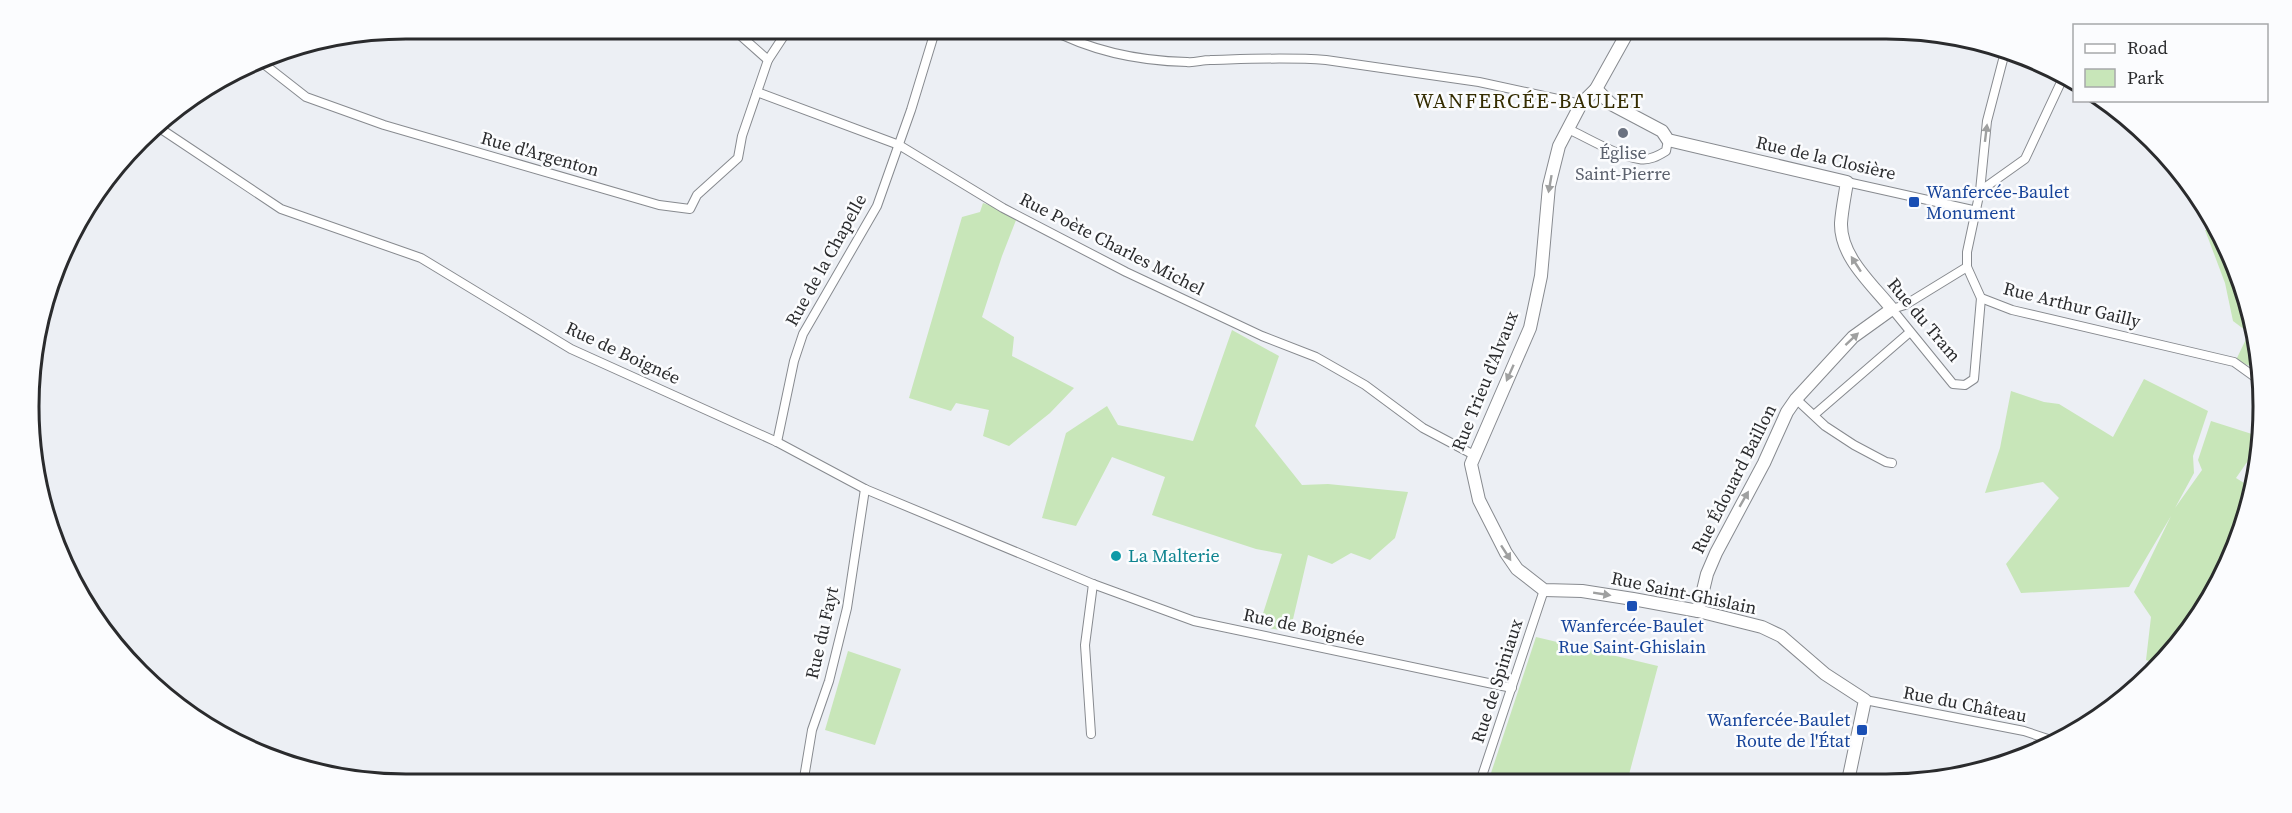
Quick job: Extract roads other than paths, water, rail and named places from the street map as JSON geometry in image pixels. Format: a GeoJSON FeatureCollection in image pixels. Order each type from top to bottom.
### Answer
{"type":"FeatureCollection","features":[{"type":"Feature","properties":{"kind":"main road","name":"Rue Trieu d'Alvaux"},"geometry":{"type":"LineString","coordinates":[[1544,590],[1517,569],[1494,533],[1479,500],[1471,464],[1530,328],[1540,276],[1549,186],[1559,146],[1581,104],[1596,89],[1623,39]]}},
{"type":"Feature","properties":{"kind":"main road","name":"Rue de la Closière"},"geometry":{"type":"LineString","coordinates":[[1596,89],[1611,104],[1662,131],[1668,140],[1847,182]]}},
{"type":"Feature","properties":{"kind":"main road","name":"Rue du Tram"},"geometry":{"type":"LineString","coordinates":[[1847,182],[1841,225],[1846,248],[1863,275],[1892,309]]}},
{"type":"Feature","properties":{"kind":"main road","name":"Rue Édouard Baillon"},"geometry":{"type":"LineString","coordinates":[[1698,610],[1707,574],[1723,537],[1752,485],[1787,412],[1796,399],[1853,337],[1892,309]]}},
{"type":"Feature","properties":{"kind":"main road","name":"Rue Saint-Ghislain"},"geometry":{"type":"LineString","coordinates":[[1544,590],[1582,591],[1698,610],[1773,632],[1825,674],[1865,700]]}},
{"type":"Feature","properties":{"kind":"main road"},"geometry":{"type":"LineString","coordinates":[[1849,774],[1865,700]]}},
{"type":"Feature","properties":{"kind":"street"},"geometry":{"type":"LineString","coordinates":[[744,39],[768,60]]}},
{"type":"Feature","properties":{"kind":"street"},"geometry":{"type":"LineString","coordinates":[[757,92],[768,60],[782,39]]}},
{"type":"Feature","properties":{"kind":"street","name":"Rue de la Chapelle"},"geometry":{"type":"LineString","coordinates":[[777,442],[802,334],[877,206],[933,39]]}},
{"type":"Feature","properties":{"kind":"street"},"geometry":{"type":"LineString","coordinates":[[1071,39],[1116,55],[1188,63],[1205,60],[1326,60],[1457,78],[1581,104]]}},
{"type":"Feature","properties":{"kind":"street"},"geometry":{"type":"LineString","coordinates":[[1967,267],[1967,252],[1980,191],[1987,121],[2003,59]]}},
{"type":"Feature","properties":{"kind":"street","name":"Rue d'Argenton"},"geometry":{"type":"LineString","coordinates":[[267,67],[306,97],[384,125],[659,205],[690,209],[697,195],[738,158],[742,136],[757,92]]}},
{"type":"Feature","properties":{"kind":"street"},"geometry":{"type":"LineString","coordinates":[[1980,191],[2025,159],[2060,83]]}},
{"type":"Feature","properties":{"kind":"street","name":"Rue Poète Charles Michel"},"geometry":{"type":"LineString","coordinates":[[757,92],[899,145],[1003,208],[1126,272],[1262,336],[1316,357],[1365,385],[1423,428],[1474,455]]}},
{"type":"Feature","properties":{"kind":"street"},"geometry":{"type":"LineString","coordinates":[[1568,129],[1640,160],[1655,158],[1666,151],[1668,140]]}},
{"type":"Feature","properties":{"kind":"street","name":"Rue de Boignée"},"geometry":{"type":"LineString","coordinates":[[163,131],[281,209],[421,258],[572,349],[777,442],[865,489],[1093,584],[1194,621],[1512,688]]}},
{"type":"Feature","properties":{"kind":"street","name":"Rue de la Closière"},"geometry":{"type":"LineString","coordinates":[[1847,182],[1977,211]]}},
{"type":"Feature","properties":{"kind":"street","name":"Rue Édouard Baillon"},"geometry":{"type":"LineString","coordinates":[[1892,309],[1905,305],[1967,267]]}},
{"type":"Feature","properties":{"kind":"street","name":"Rue Arthur Gailly"},"geometry":{"type":"LineString","coordinates":[[1967,267],[1981,297],[2012,310],[2234,362],[2251,374]]}},
{"type":"Feature","properties":{"kind":"street","name":"Rue du Tram"},"geometry":{"type":"LineString","coordinates":[[1892,309],[1953,384],[1965,385],[1974,379],[1976,370],[1981,297]]}},
{"type":"Feature","properties":{"kind":"street"},"geometry":{"type":"LineString","coordinates":[[1814,414],[1910,332]]}},
{"type":"Feature","properties":{"kind":"street","name":"Rue Édouard Baillon"},"geometry":{"type":"LineString","coordinates":[[1796,399],[1825,426],[1854,445],[1892,463]]}},
{"type":"Feature","properties":{"kind":"street","name":"Rue du Fayt"},"geometry":{"type":"LineString","coordinates":[[806,774],[813,730],[829,681],[847,608],[865,489]]}},
{"type":"Feature","properties":{"kind":"street"},"geometry":{"type":"LineString","coordinates":[[1091,734],[1085,645],[1093,584]]}},
{"type":"Feature","properties":{"kind":"street","name":"Rue de Spiniaux"},"geometry":{"type":"LineString","coordinates":[[1483,774],[1544,590]]}},
{"type":"Feature","properties":{"kind":"street","name":"Rue du Château"},"geometry":{"type":"LineString","coordinates":[[1865,700],[2024,731],[2044,738]]}},
{"type":"Feature","properties":{"kind":"place","name":"Église Saint-Pierre"},"geometry":{"type":"Point","coordinates":[1623,133]}},
{"type":"Feature","properties":{"kind":"place","name":"Wanfercée-Baulet Monument"},"geometry":{"type":"Point","coordinates":[1914,202]}},
{"type":"Feature","properties":{"kind":"place","name":"La Malterie"},"geometry":{"type":"Point","coordinates":[1116,556]}},
{"type":"Feature","properties":{"kind":"place","name":"Wanfercée-Baulet Rue Saint-Ghislain"},"geometry":{"type":"Point","coordinates":[1632,606]}},
{"type":"Feature","properties":{"kind":"place","name":"Wanfercée-Baulet Route de l'État"},"geometry":{"type":"Point","coordinates":[1862,730]}},
{"type":"Feature","properties":{"kind":"district","name":"WANFERCÉE-BAULET"},"geometry":{"type":"Point","coordinates":[1529,101]}}]}
